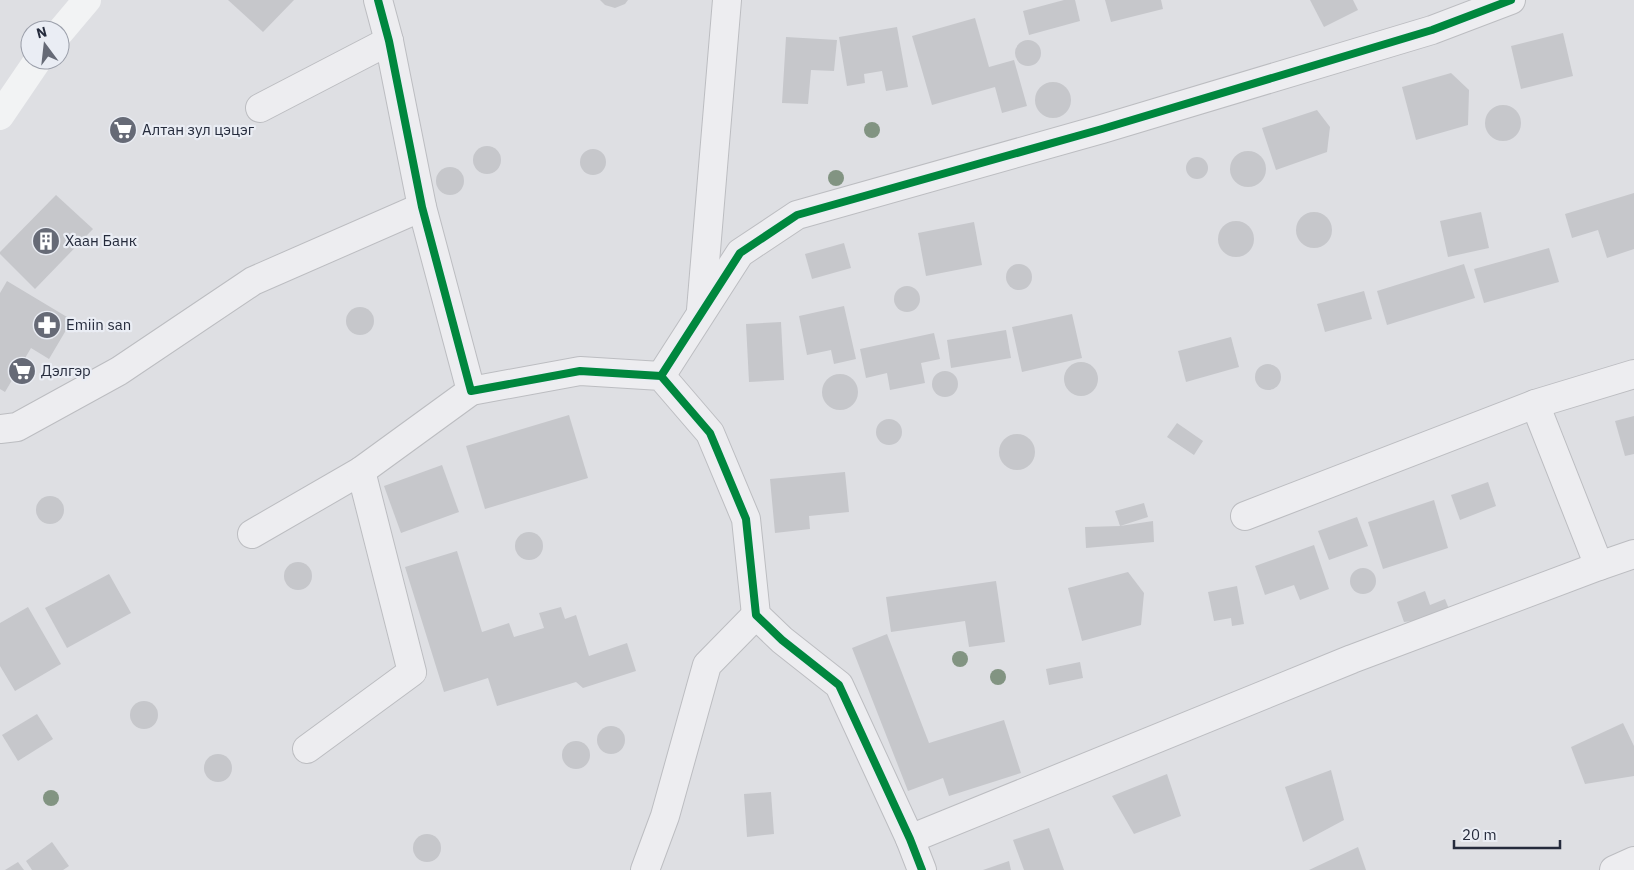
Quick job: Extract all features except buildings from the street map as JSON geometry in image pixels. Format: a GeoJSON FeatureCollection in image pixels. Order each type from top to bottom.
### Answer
{"type":"FeatureCollection","features":[{"type":"Feature","properties":{"kind":"main road"},"geometry":{"type":"LineString","coordinates":[[70,20],[87,0]]}},
{"type":"Feature","properties":{"kind":"main road"},"geometry":{"type":"LineString","coordinates":[[0,116],[31,70]]}},
{"type":"Feature","properties":{"kind":"street"},"geometry":{"type":"LineString","coordinates":[[378,0],[389,41],[422,207],[471,391]]}},
{"type":"Feature","properties":{"kind":"street"},"geometry":{"type":"LineString","coordinates":[[701,315],[726,0]]}},
{"type":"Feature","properties":{"kind":"street"},"geometry":{"type":"LineString","coordinates":[[661,376],[740,253],[797,214],[1102,129],[1432,30],[1511,0]]}},
{"type":"Feature","properties":{"kind":"street"},"geometry":{"type":"LineString","coordinates":[[260,108],[389,41]]}},
{"type":"Feature","properties":{"kind":"street"},"geometry":{"type":"LineString","coordinates":[[0,429],[17,427],[119,371],[253,282],[422,207]]}},
{"type":"Feature","properties":{"kind":"street"},"geometry":{"type":"LineString","coordinates":[[252,534],[361,471],[471,391],[580,371],[661,376],[710,433],[746,519],[756,615],[782,640],[839,685],[910,839],[922,870]]}},
{"type":"Feature","properties":{"kind":"street"},"geometry":{"type":"LineString","coordinates":[[1245,516],[1535,404],[1634,374]]}},
{"type":"Feature","properties":{"kind":"street"},"geometry":{"type":"LineString","coordinates":[[1535,404],[1599,566]]}},
{"type":"Feature","properties":{"kind":"street"},"geometry":{"type":"LineString","coordinates":[[307,749],[412,672],[361,471]]}},
{"type":"Feature","properties":{"kind":"street"},"geometry":{"type":"LineString","coordinates":[[910,839],[1352,659],[1634,554]]}},
{"type":"Feature","properties":{"kind":"street"},"geometry":{"type":"LineString","coordinates":[[645,870],[664,816],[708,665],[756,615]]}},
{"type":"Feature","properties":{"kind":"street"},"geometry":{"type":"LineString","coordinates":[[1614,870],[1634,861]]}},
{"type":"Feature","properties":{"kind":"cycle path"},"geometry":{"type":"LineString","coordinates":[[378,0],[389,41],[422,207],[471,391],[580,371],[661,376],[710,433],[746,519],[756,615],[782,640],[839,685],[910,839],[922,870]]}},
{"type":"Feature","properties":{"kind":"cycle path"},"geometry":{"type":"LineString","coordinates":[[661,376],[740,253],[797,215],[1102,129],[1432,30],[1511,0]]}},
{"type":"Feature","properties":{"kind":"place","name":"Алтан зул цэцэг"},"geometry":{"type":"Point","coordinates":[123,130]}},
{"type":"Feature","properties":{"kind":"place","name":"Хаан Банк"},"geometry":{"type":"Point","coordinates":[46,241]}},
{"type":"Feature","properties":{"kind":"place","name":"Emiin san"},"geometry":{"type":"Point","coordinates":[47,325]}},
{"type":"Feature","properties":{"kind":"place","name":"Дэлгэр"},"geometry":{"type":"Point","coordinates":[22,371]}}]}
